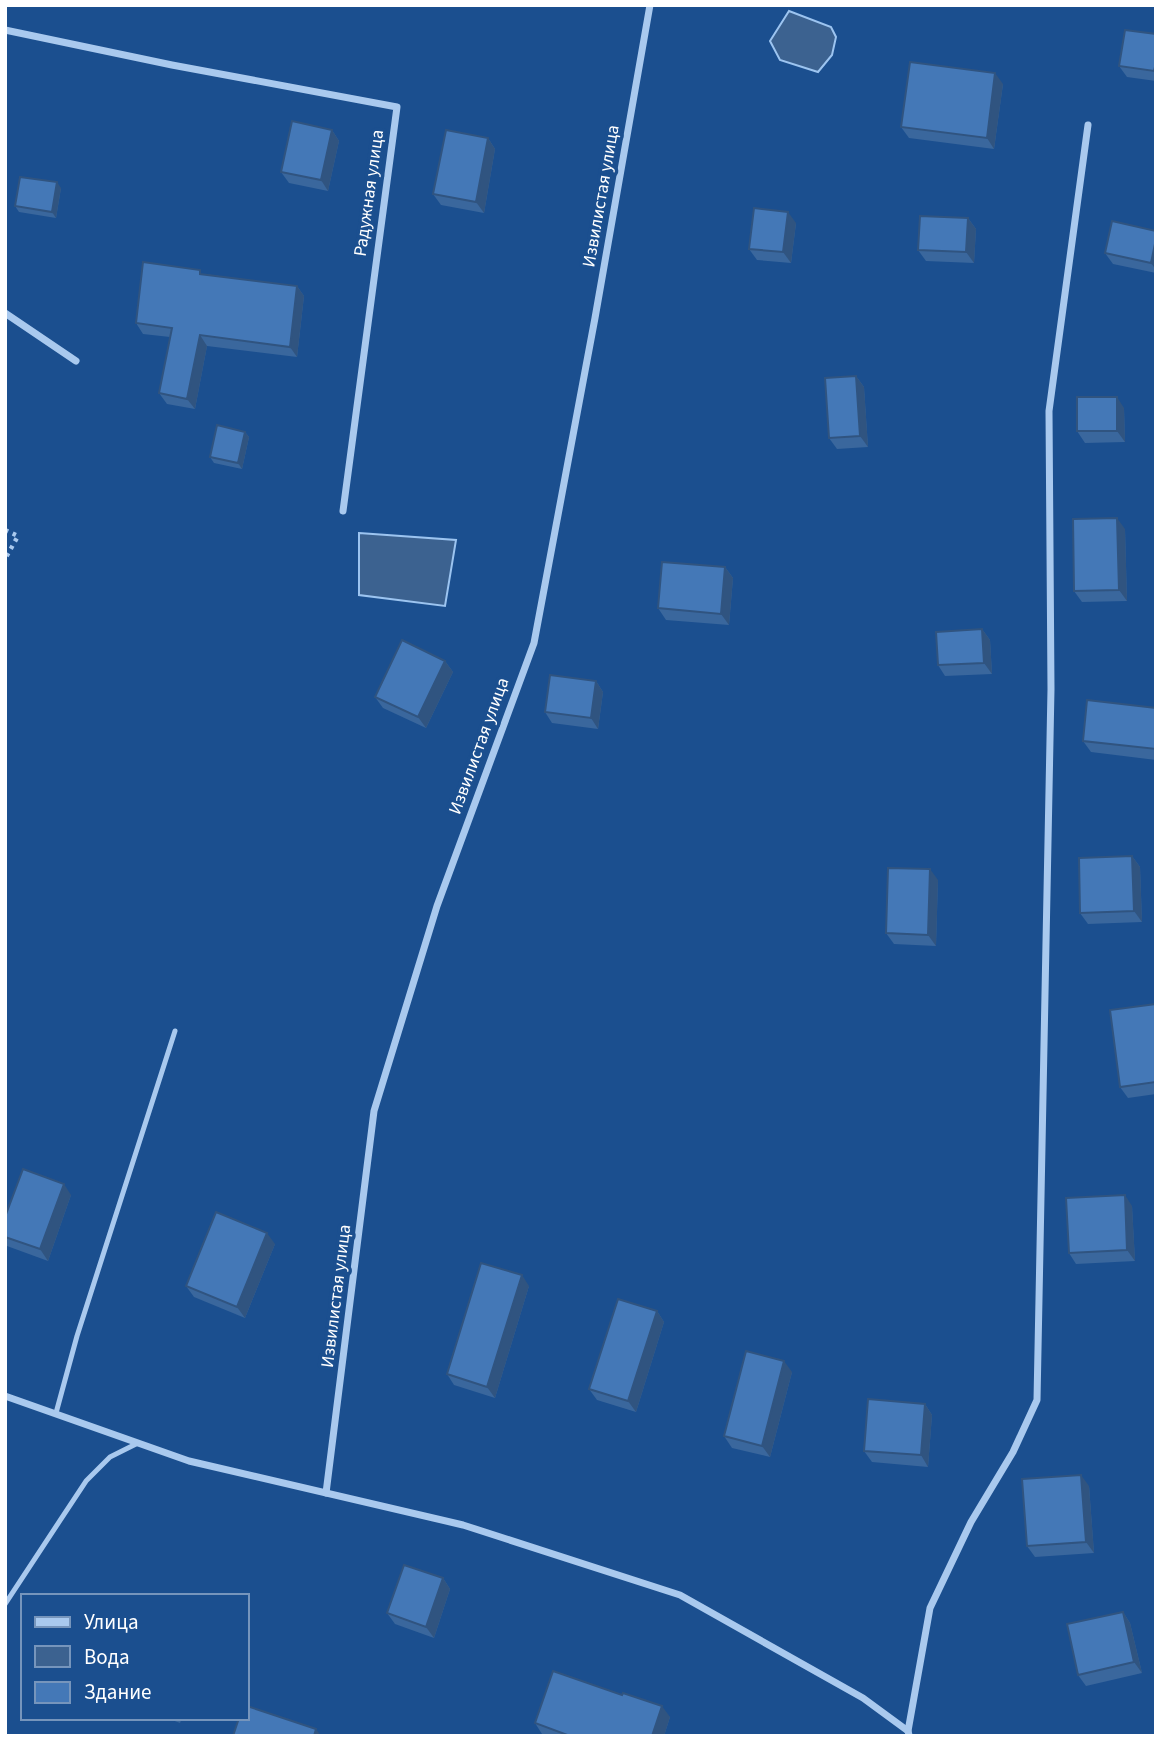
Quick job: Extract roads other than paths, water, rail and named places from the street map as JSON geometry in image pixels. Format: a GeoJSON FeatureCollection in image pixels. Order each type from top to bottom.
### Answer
{"type":"FeatureCollection","features":[{"type":"Feature","properties":{"kind":"street","name":"Извилистая улица"},"geometry":{"type":"LineString","coordinates":[[326,1493],[374,1111],[437,906],[534,643],[650,5]]}},
{"type":"Feature","properties":{"kind":"street","name":"Радужная улица"},"geometry":{"type":"LineString","coordinates":[[5,30],[172,65],[397,107],[342,511]]}},
{"type":"Feature","properties":{"kind":"street"},"geometry":{"type":"LineString","coordinates":[[5,1396],[189,1461],[463,1525],[680,1595],[863,1698],[909,1734],[930,1608],[971,1522],[1013,1452],[1037,1400],[1051,689],[1049,411],[1088,125]]}},
{"type":"Feature","properties":{"kind":"street"},"geometry":{"type":"LineString","coordinates":[[5,313],[76,361]]}},
{"type":"Feature","properties":{"kind":"lane"},"geometry":{"type":"LineString","coordinates":[[55,1413],[76,1336],[176,1031]]}},
{"type":"Feature","properties":{"kind":"lane"},"geometry":{"type":"LineString","coordinates":[[5,1604],[86,1481],[110,1457],[138,1443]]}},
{"type":"Feature","properties":{"kind":"water"},"geometry":{"type":"Polygon","coordinates":[[[789,11],[831,27],[836,37],[832,55],[818,72],[780,60],[770,41],[789,11]]]}},
{"type":"Feature","properties":{"kind":"water"},"geometry":{"type":"Polygon","coordinates":[[[359,533],[456,540],[445,606],[359,595],[359,533]]]}}]}
